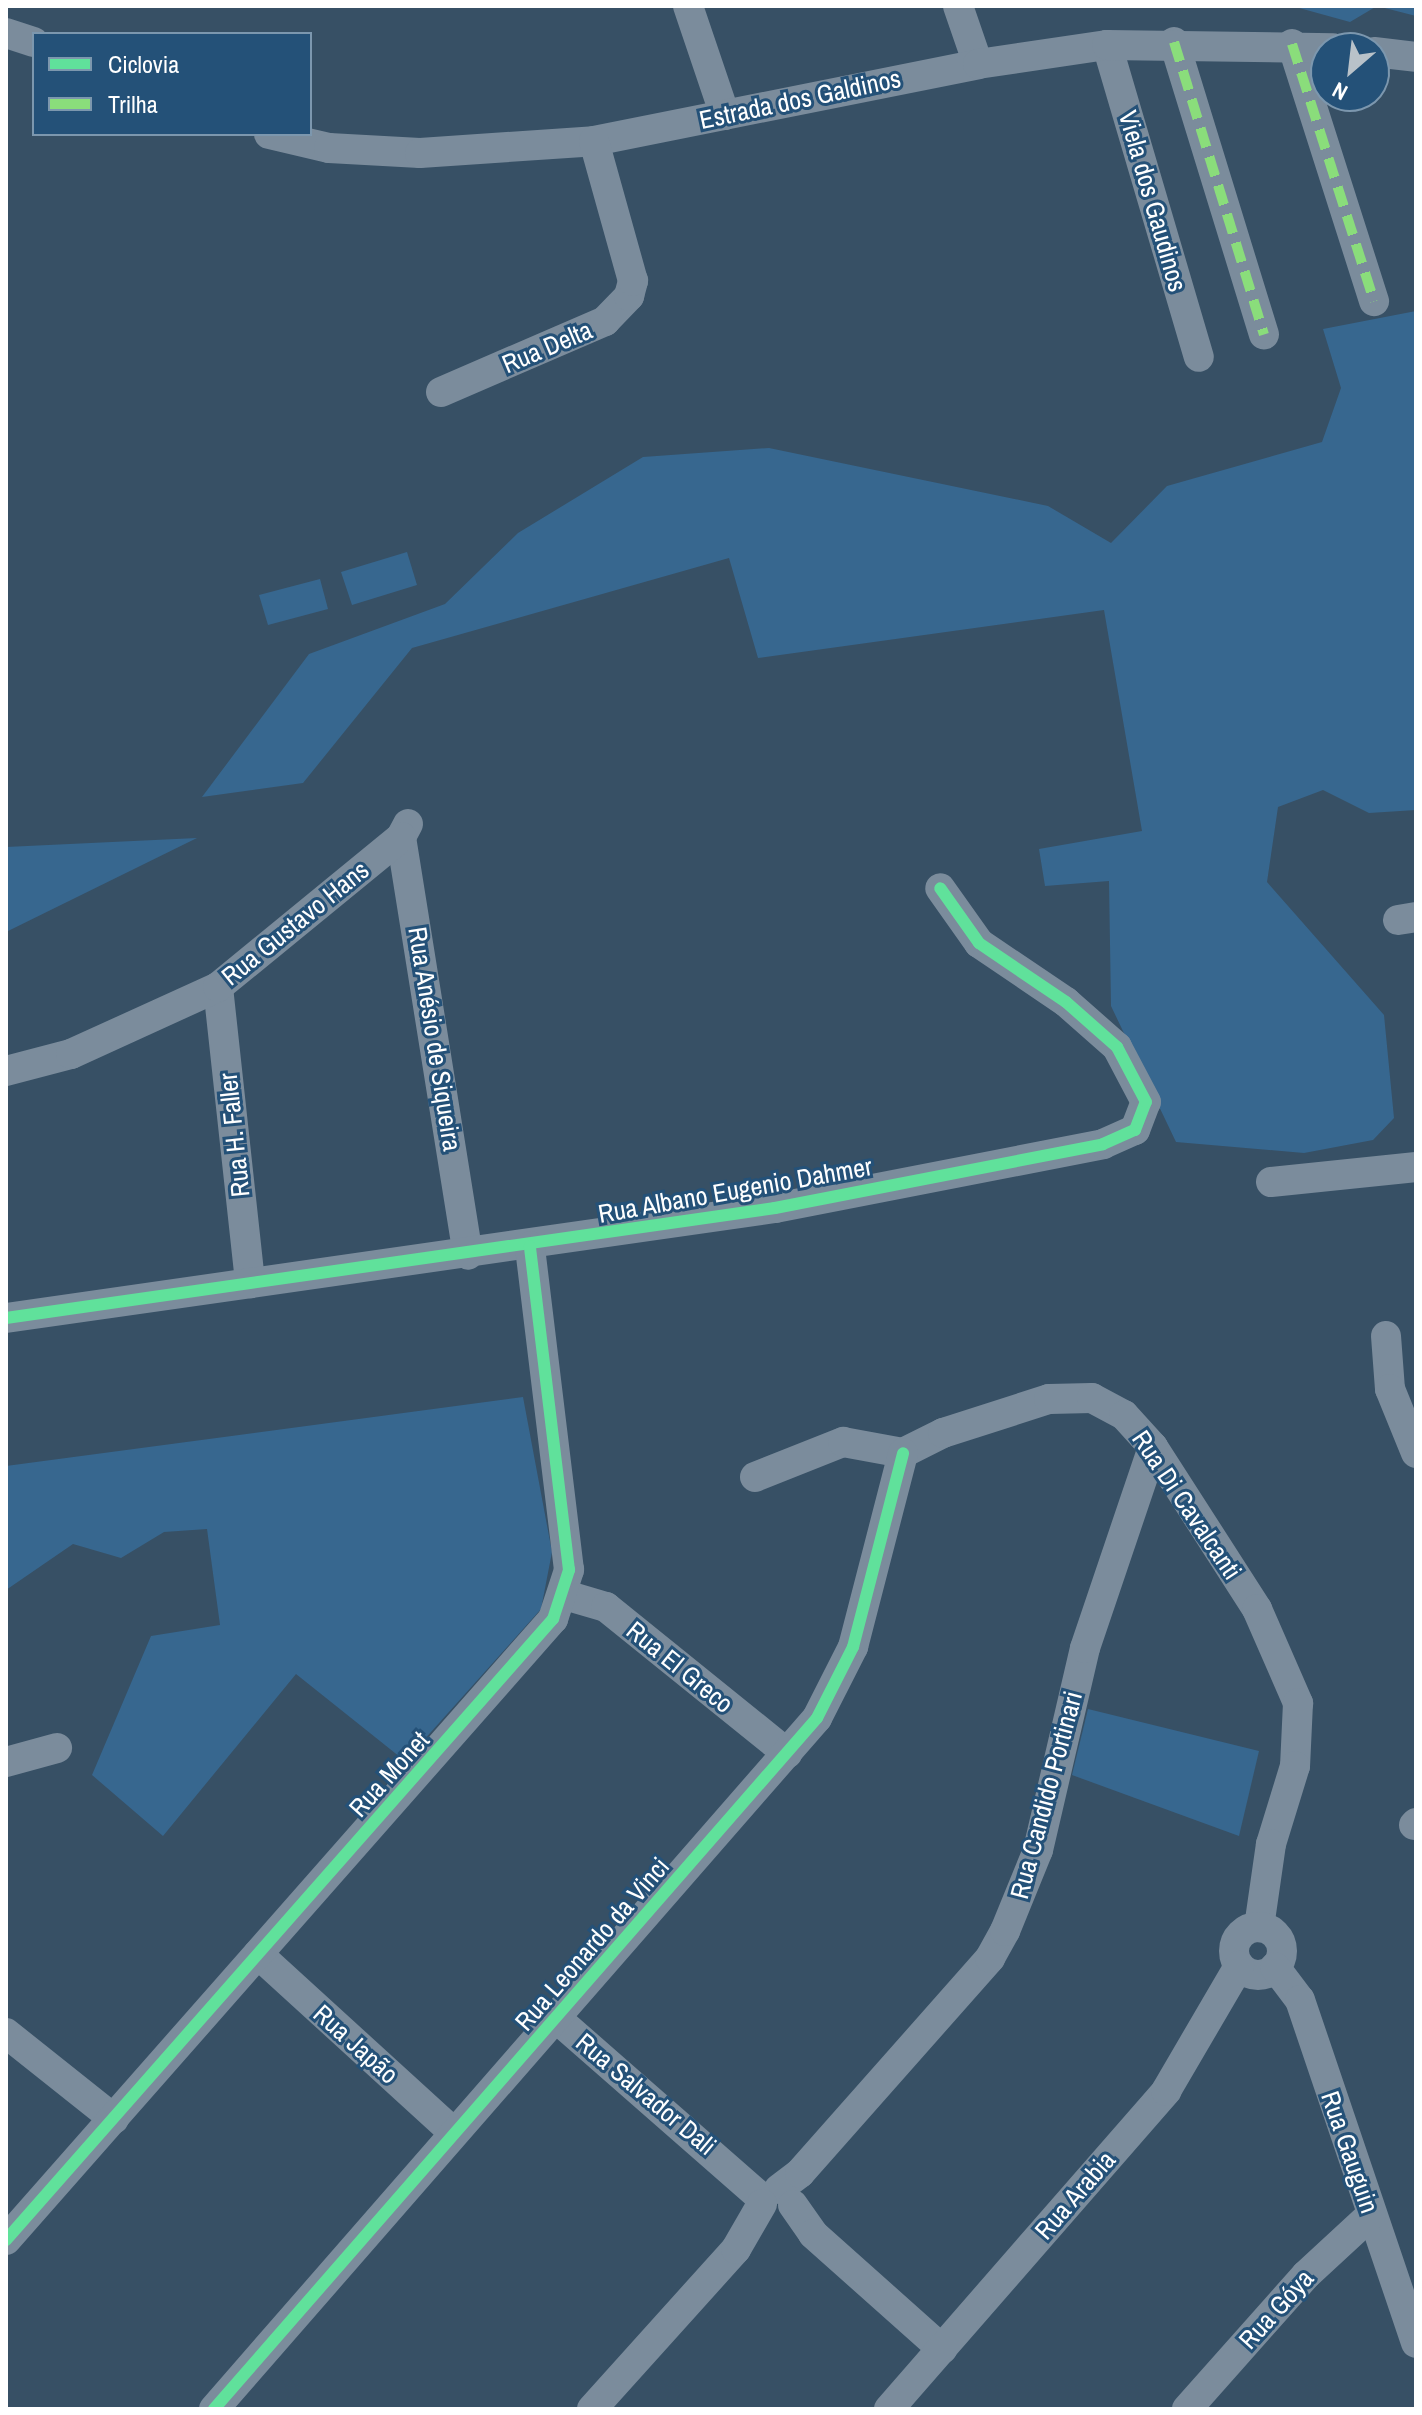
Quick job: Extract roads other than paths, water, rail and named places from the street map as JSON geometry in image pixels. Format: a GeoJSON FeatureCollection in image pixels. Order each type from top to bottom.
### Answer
{"type":"FeatureCollection","features":[{"type":"Feature","properties":{"kind":"street"},"geometry":{"type":"LineString","coordinates":[[688,6],[725,115]]}},
{"type":"Feature","properties":{"kind":"street"},"geometry":{"type":"LineString","coordinates":[[958,6],[978,64]]}},
{"type":"Feature","properties":{"kind":"street"},"geometry":{"type":"LineString","coordinates":[[6,33],[32,41]]}},
{"type":"Feature","properties":{"kind":"street"},"geometry":{"type":"LineString","coordinates":[[1174,42],[1264,334]]}},
{"type":"Feature","properties":{"kind":"street","name":"Estrada dos Galdinos"},"geometry":{"type":"LineString","coordinates":[[278,136],[329,148],[420,153],[594,141],[978,64],[1107,45],[1174,42],[1310,46]]}},
{"type":"Feature","properties":{"kind":"street"},"geometry":{"type":"LineString","coordinates":[[1292,44],[1374,301]]}},
{"type":"Feature","properties":{"kind":"street","name":"Viela dos Gaudinos"},"geometry":{"type":"LineString","coordinates":[[1107,45],[1199,357]]}},
{"type":"Feature","properties":{"kind":"street"},"geometry":{"type":"LineString","coordinates":[[1390,54],[1416,57]]}},
{"type":"Feature","properties":{"kind":"street","name":"Rua Delta"},"geometry":{"type":"LineString","coordinates":[[441,392],[605,321],[629,296],[633,281],[594,141]]}},
{"type":"Feature","properties":{"kind":"street","name":"Rua Gustavo Hans"},"geometry":{"type":"LineString","coordinates":[[6,1071],[71,1054],[218,987],[404,831]]}},
{"type":"Feature","properties":{"kind":"street","name":"Rua Anésio de Siqueira"},"geometry":{"type":"LineString","coordinates":[[404,831],[468,1255]]}},
{"type":"Feature","properties":{"kind":"street","name":"Rua Albano Eugenio Dahmer"},"geometry":{"type":"LineString","coordinates":[[6,1318],[530,1246],[822,1199],[1103,1144],[1135,1130],[1146,1102],[1117,1047],[1066,1002],[979,943],[940,888]]}},
{"type":"Feature","properties":{"kind":"street","name":"Rua H. Faller"},"geometry":{"type":"LineString","coordinates":[[218,987],[250,1283]]}},
{"type":"Feature","properties":{"kind":"street"},"geometry":{"type":"LineString","coordinates":[[1271,1182],[1416,1167]]}},
{"type":"Feature","properties":{"kind":"street"},"geometry":{"type":"LineString","coordinates":[[530,1246],[569,1570],[565,1595]]}},
{"type":"Feature","properties":{"kind":"street"},"geometry":{"type":"LineString","coordinates":[[1386,1336],[1390,1389],[1416,1453]]}},
{"type":"Feature","properties":{"kind":"street","name":"Rua Di Cavalcanti"},"geometry":{"type":"LineString","coordinates":[[903,1453],[943,1433],[1063,1397],[1107,1403],[1153,1447],[1257,1609],[1298,1703],[1298,1737]]}},
{"type":"Feature","properties":{"kind":"street"},"geometry":{"type":"LineString","coordinates":[[755,1477],[843,1442],[903,1453]]}},
{"type":"Feature","properties":{"kind":"street","name":"Rua Candido Portinari"},"geometry":{"type":"LineString","coordinates":[[592,2409],[990,1958],[1020,1902],[1085,1648],[1153,1447]]}},
{"type":"Feature","properties":{"kind":"street","name":"Rua Leonardo da Vinci"},"geometry":{"type":"LineString","coordinates":[[214,2409],[817,1718],[853,1647],[903,1453]]}},
{"type":"Feature","properties":{"kind":"street","name":"Rua El Greco"},"geometry":{"type":"LineString","coordinates":[[565,1595],[606,1607],[787,1753]]}},
{"type":"Feature","properties":{"kind":"street","name":"Rua Monet"},"geometry":{"type":"LineString","coordinates":[[6,2240],[500,1684],[565,1595]]}},
{"type":"Feature","properties":{"kind":"street","name":"Rua Arabia"},"geometry":{"type":"LineString","coordinates":[[889,2409],[1166,2091],[1239,1966],[1236,1941],[1259,1927],[1298,1737]]}},
{"type":"Feature","properties":{"kind":"street"},"geometry":{"type":"LineString","coordinates":[[6,1762],[57,1748]]}},
{"type":"Feature","properties":{"kind":"street"},"geometry":{"type":"LineString","coordinates":[[1239,1966],[1258,1974],[1275,1967],[1280,1942],[1259,1927]]}},
{"type":"Feature","properties":{"kind":"street","name":"Rua Japão"},"geometry":{"type":"LineString","coordinates":[[258,1954],[454,2133]]}},
{"type":"Feature","properties":{"kind":"street","name":"Rua Gauguin"},"geometry":{"type":"LineString","coordinates":[[1275,1967],[1300,2000],[1416,2343]]}},
{"type":"Feature","properties":{"kind":"street","name":"Rua Salvador Dali"},"geometry":{"type":"LineString","coordinates":[[556,2018],[736,2169],[780,2199],[813,2234],[942,2349]]}},
{"type":"Feature","properties":{"kind":"street"},"geometry":{"type":"LineString","coordinates":[[6,2033],[114,2119]]}},
{"type":"Feature","properties":{"kind":"street","name":"Rua Góya"},"geometry":{"type":"LineString","coordinates":[[1187,2409],[1306,2275],[1371,2215]]}}]}
